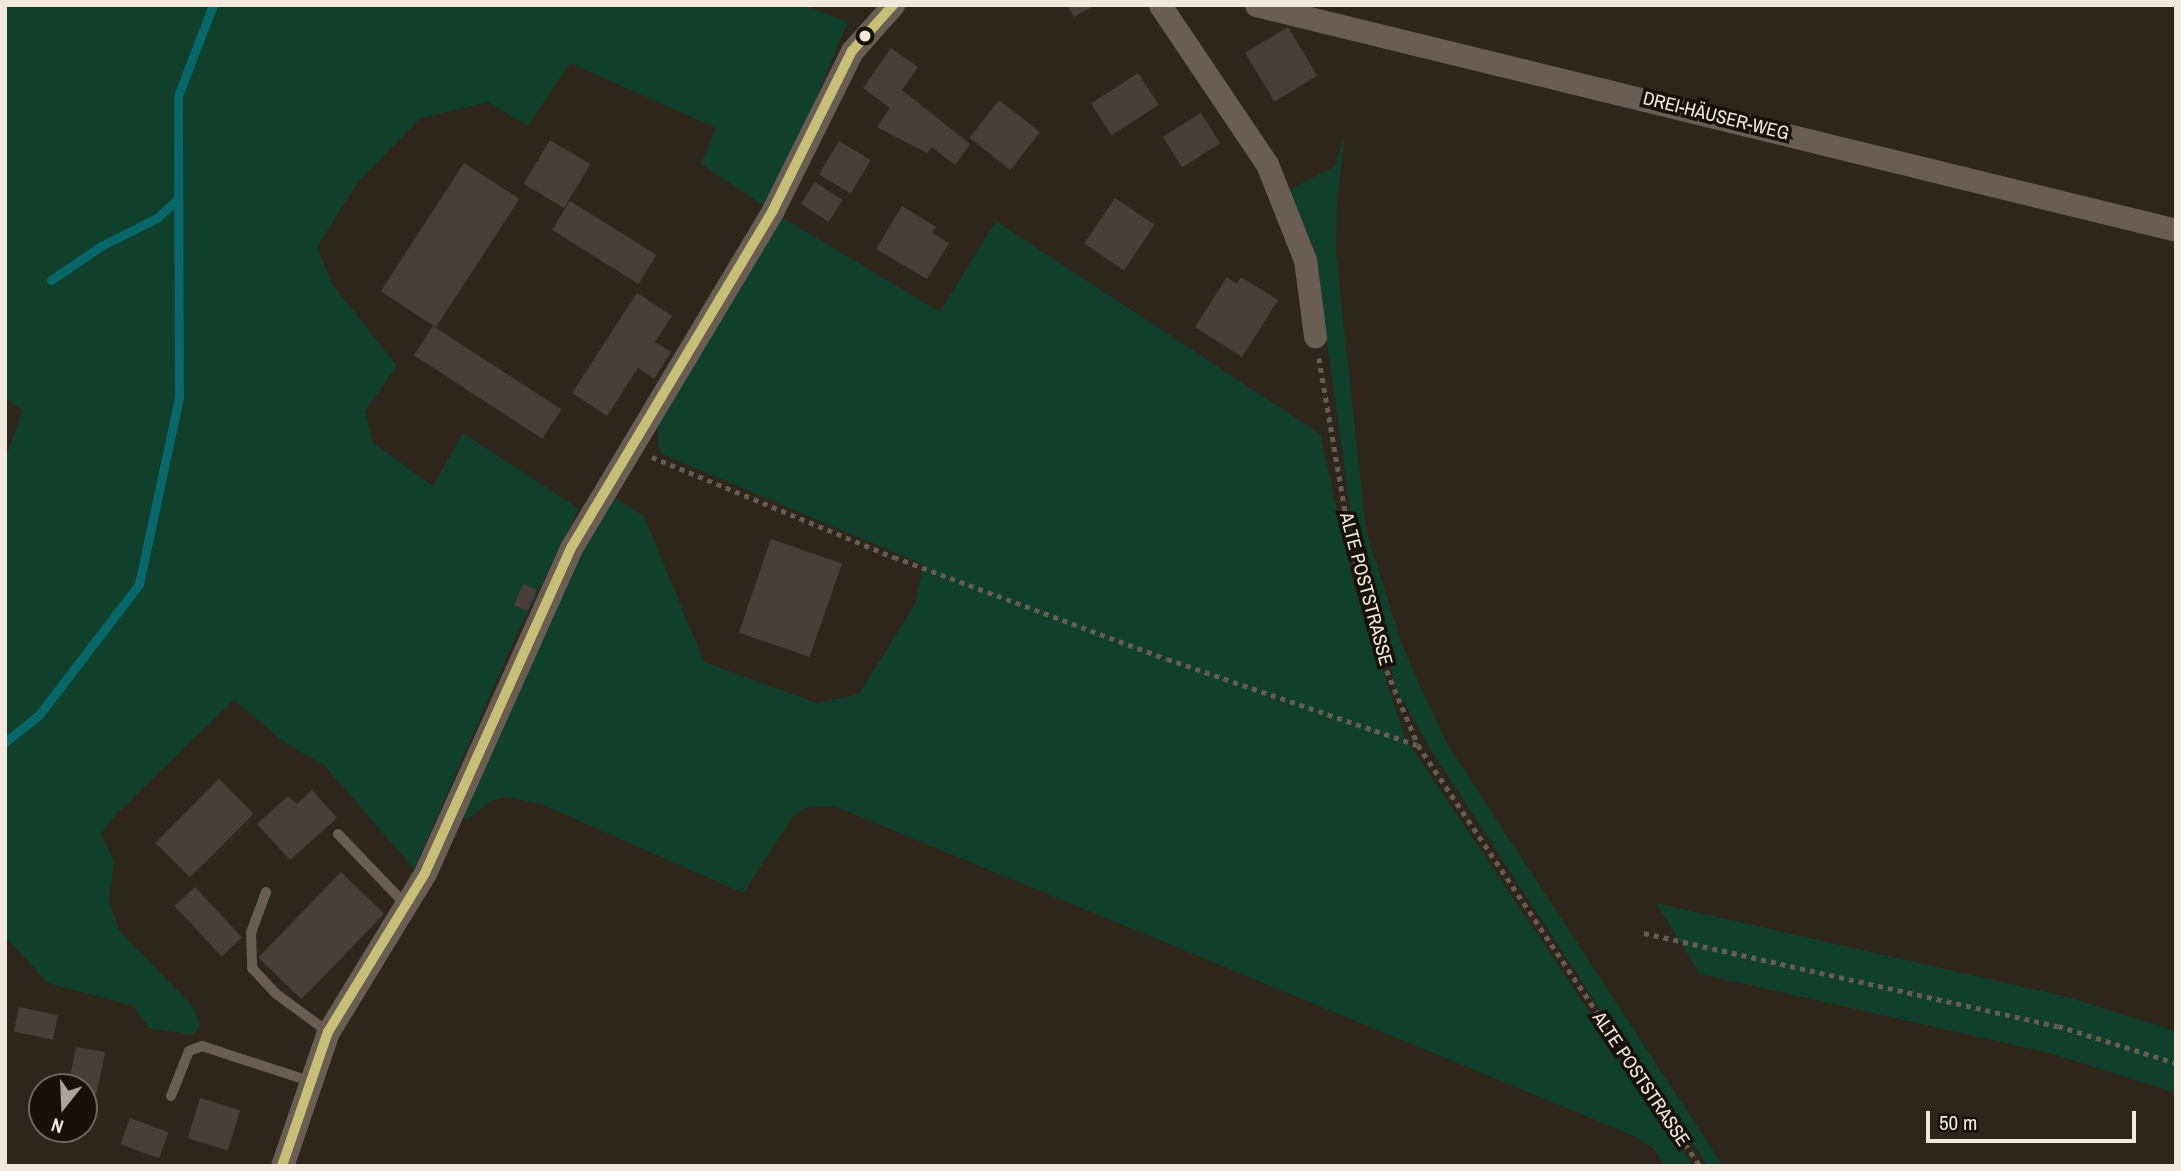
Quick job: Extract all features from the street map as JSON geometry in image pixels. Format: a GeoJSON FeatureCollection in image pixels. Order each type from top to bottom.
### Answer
{"type":"FeatureCollection","features":[{"type":"Feature","properties":{"kind":"street"},"geometry":{"type":"LineString","coordinates":[[282,1166],[328,1032],[406,905],[448,823],[540,612],[628,447],[772,212],[852,51],[894,5]]}},
{"type":"Feature","properties":{"kind":"street"},"geometry":{"type":"LineString","coordinates":[[1160,5],[1267,164],[1306,260],[1315,336]]}},
{"type":"Feature","properties":{"kind":"street","name":"DREI-HÄUSER-WEG"},"geometry":{"type":"LineString","coordinates":[[1256,5],[2176,230]]}},
{"type":"Feature","properties":{"kind":"lane"},"geometry":{"type":"LineString","coordinates":[[338,834],[406,905]]}},
{"type":"Feature","properties":{"kind":"lane"},"geometry":{"type":"LineString","coordinates":[[266,891],[251,933],[252,968],[275,993],[328,1032]]}},
{"type":"Feature","properties":{"kind":"lane"},"geometry":{"type":"LineString","coordinates":[[171,1096],[189,1051],[202,1046],[309,1081]]}},
{"type":"Feature","properties":{"kind":"path","name":"ALTE POSTSTRASSE"},"geometry":{"type":"LineString","coordinates":[[1315,336],[1353,551],[1379,652],[1418,745],[1700,1166]]}},
{"type":"Feature","properties":{"kind":"path"},"geometry":{"type":"LineString","coordinates":[[628,447],[894,557],[1167,659],[1418,745]]}},
{"type":"Feature","properties":{"kind":"path"},"geometry":{"type":"LineString","coordinates":[[1644,933],[2058,1026],[2176,1063]]}},
{"type":"Feature","properties":{"kind":"green space"},"geometry":{"type":"Polygon","coordinates":[[[5,5],[804,5],[848,22],[805,125],[764,206],[701,164],[716,128],[570,63],[528,126],[488,102],[419,119],[358,182],[317,247],[332,284],[397,366],[365,411],[373,443],[433,486],[463,433],[579,509],[519,630],[414,869],[325,766],[284,742],[234,700],[114,816],[101,834],[114,862],[109,900],[119,930],[193,1007],[200,1026],[192,1035],[149,1028],[133,1006],[48,983],[5,937],[5,459],[23,410],[5,399],[5,5]]]}},
{"type":"Feature","properties":{"kind":"green space"},"geometry":{"type":"Polygon","coordinates":[[[1345,134],[1337,200],[1336,253],[1366,531],[1403,648],[1446,742],[1723,1166],[1708,1166],[1622,1043],[1432,752],[1397,690],[1354,538],[1314,248],[1288,191],[1335,166],[1345,134]]]}},
{"type":"Feature","properties":{"kind":"green space"},"geometry":{"type":"Polygon","coordinates":[[[783,218],[940,312],[996,221],[1320,434],[1354,586],[1406,739],[1693,1166],[1666,1166],[1653,1148],[1632,1135],[834,806],[809,807],[794,815],[743,893],[541,804],[506,797],[490,801],[467,820],[461,816],[537,635],[612,496],[644,516],[704,662],[817,703],[859,694],[915,604],[924,565],[662,454],[658,447],[658,419],[783,218]]]}},
{"type":"Feature","properties":{"kind":"green space"},"geometry":{"type":"Polygon","coordinates":[[[1656,903],[2064,996],[2176,1031],[2176,1093],[2050,1053],[1700,974],[1656,903]]]}},
{"type":"Feature","properties":{"kind":"building"},"geometry":{"type":"Polygon","coordinates":[[[1067,5],[1095,5],[1074,17],[1067,5]]]}},
{"type":"Feature","properties":{"kind":"building"},"geometry":{"type":"Polygon","coordinates":[[[1288,27],[1317,76],[1274,102],[1245,53],[1288,27]]]}},
{"type":"Feature","properties":{"kind":"building"},"geometry":{"type":"Polygon","coordinates":[[[891,48],[918,67],[902,90],[970,144],[955,165],[932,147],[927,153],[877,127],[890,108],[863,88],[891,48]]]}},
{"type":"Feature","properties":{"kind":"building"},"geometry":{"type":"Polygon","coordinates":[[[1138,73],[1159,105],[1112,135],[1091,103],[1138,73]]]}},
{"type":"Feature","properties":{"kind":"building"},"geometry":{"type":"Polygon","coordinates":[[[999,100],[1040,132],[1010,170],[969,138],[999,100]]]}},
{"type":"Feature","properties":{"kind":"building"},"geometry":{"type":"Polygon","coordinates":[[[1201,113],[1220,144],[1182,167],[1163,137],[1201,113]]]}},
{"type":"Feature","properties":{"kind":"building"},"geometry":{"type":"Polygon","coordinates":[[[550,140],[590,164],[564,208],[524,184],[550,140]]]}},
{"type":"Feature","properties":{"kind":"building"},"geometry":{"type":"Polygon","coordinates":[[[839,141],[871,160],[851,193],[819,174],[839,141]]]}},
{"type":"Feature","properties":{"kind":"building"},"geometry":{"type":"Polygon","coordinates":[[[464,163],[519,199],[436,327],[381,291],[464,163]]]}},
{"type":"Feature","properties":{"kind":"building"},"geometry":{"type":"Polygon","coordinates":[[[815,182],[843,200],[829,222],[801,204],[815,182]]]}},
{"type":"Feature","properties":{"kind":"building"},"geometry":{"type":"Polygon","coordinates":[[[1115,198],[1155,225],[1124,270],[1084,244],[1115,198]]]}},
{"type":"Feature","properties":{"kind":"building"},"geometry":{"type":"Polygon","coordinates":[[[570,201],[657,255],[638,284],[552,230],[570,201]]]}},
{"type":"Feature","properties":{"kind":"building"},"geometry":{"type":"Polygon","coordinates":[[[902,206],[936,227],[932,233],[949,243],[927,279],[876,249],[902,206]]]}},
{"type":"Feature","properties":{"kind":"building"},"geometry":{"type":"Polygon","coordinates":[[[1227,277],[1237,284],[1241,277],[1278,300],[1242,357],[1195,327],[1227,277]]]}},
{"type":"Feature","properties":{"kind":"building"},"geometry":{"type":"Polygon","coordinates":[[[637,293],[672,316],[655,342],[671,352],[654,379],[638,368],[607,416],[572,393],[637,293]]]}},
{"type":"Feature","properties":{"kind":"building"},"geometry":{"type":"Polygon","coordinates":[[[433,326],[561,409],[542,439],[414,355],[433,326]]]}},
{"type":"Feature","properties":{"kind":"building"},"geometry":{"type":"Polygon","coordinates":[[[771,539],[842,563],[810,657],[739,633],[771,539]]]}},
{"type":"Feature","properties":{"kind":"building"},"geometry":{"type":"Polygon","coordinates":[[[523,584],[537,590],[528,611],[514,605],[523,584]]]}},
{"type":"Feature","properties":{"kind":"building"},"geometry":{"type":"Polygon","coordinates":[[[219,779],[254,814],[190,877],[155,843],[219,779]]]}},
{"type":"Feature","properties":{"kind":"building"},"geometry":{"type":"Polygon","coordinates":[[[312,790],[337,818],[290,860],[257,824],[288,796],[297,804],[312,790]]]}},
{"type":"Feature","properties":{"kind":"building"},"geometry":{"type":"Polygon","coordinates":[[[341,872],[384,914],[301,999],[258,958],[341,872]]]}},
{"type":"Feature","properties":{"kind":"building"},"geometry":{"type":"Polygon","coordinates":[[[195,887],[242,937],[222,957],[175,906],[195,887]]]}},
{"type":"Feature","properties":{"kind":"building"},"geometry":{"type":"Polygon","coordinates":[[[19,1007],[58,1015],[53,1040],[14,1031],[19,1007]]]}},
{"type":"Feature","properties":{"kind":"building"},"geometry":{"type":"Polygon","coordinates":[[[76,1047],[105,1052],[98,1086],[98,1073],[71,1073],[76,1047]]]}},
{"type":"Feature","properties":{"kind":"building"},"geometry":{"type":"Polygon","coordinates":[[[200,1098],[240,1110],[228,1150],[188,1138],[200,1098]]]}},
{"type":"Feature","properties":{"kind":"building"},"geometry":{"type":"Polygon","coordinates":[[[130,1118],[169,1132],[159,1158],[120,1144],[130,1118]]]}},
{"type":"Feature","properties":{"kind":"waterway"},"geometry":{"type":"LineString","coordinates":[[5,742],[39,715],[139,584],[179,397],[178,96],[213,5]]}},
{"type":"Feature","properties":{"kind":"waterway"},"geometry":{"type":"LineString","coordinates":[[51,280],[101,246],[157,218],[176,200]]}},
{"type":"Feature","properties":{"kind":"transit line"},"geometry":{"type":"LineString","coordinates":[[282,1166],[328,1032],[425,873],[571,548],[772,212],[852,51],[893,5]]}}]}
